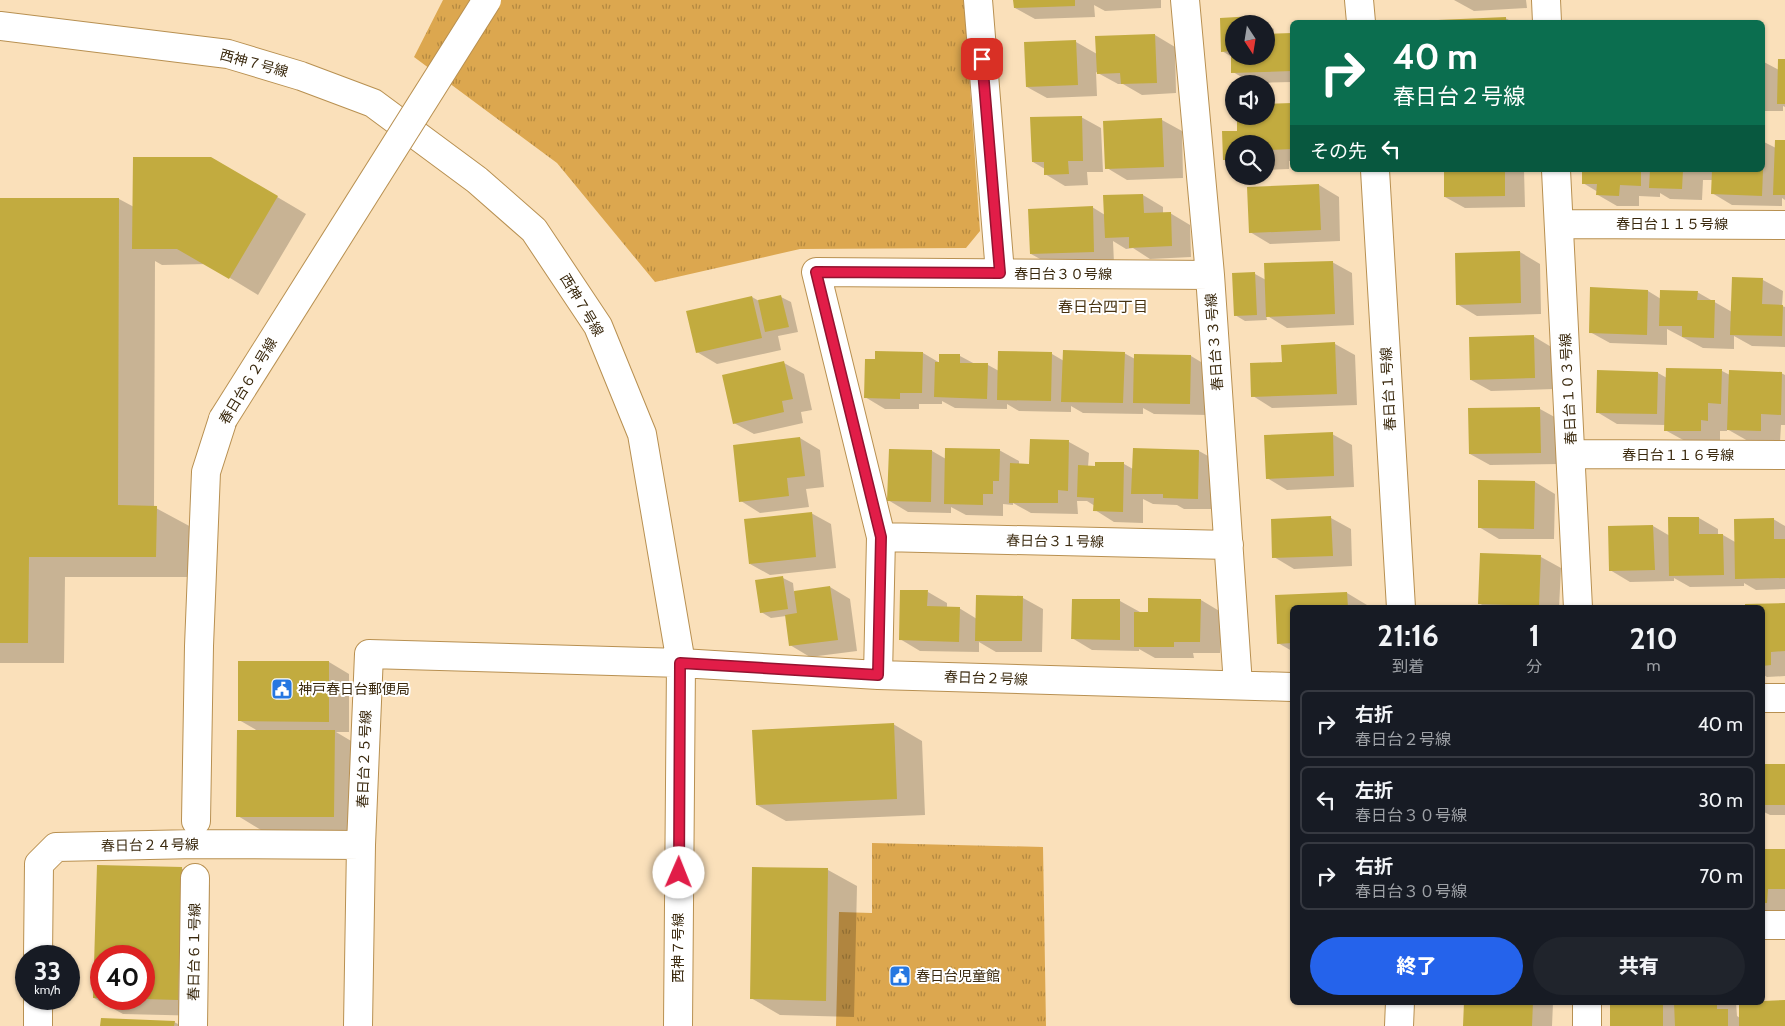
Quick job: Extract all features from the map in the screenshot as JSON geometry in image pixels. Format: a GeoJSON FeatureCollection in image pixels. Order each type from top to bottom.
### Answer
{"type":"FeatureCollection","features":[{"type":"Feature","properties":{"kind":"street","name":"春日台６２号線"},"geometry":{"type":"LineString","coordinates":[[196,821],[199,646],[206,472],[223,419],[487,0]]}},
{"type":"Feature","properties":{"kind":"street"},"geometry":{"type":"LineString","coordinates":[[978,0],[1000,273]]}},
{"type":"Feature","properties":{"kind":"street","name":"春日台３３号線"},"geometry":{"type":"LineString","coordinates":[[1185,0],[1210,275],[1238,685]]}},
{"type":"Feature","properties":{"kind":"street"},"geometry":{"type":"LineString","coordinates":[[1359,0],[1361,20]]}},
{"type":"Feature","properties":{"kind":"street"},"geometry":{"type":"LineString","coordinates":[[1546,0],[1547,20]]}},
{"type":"Feature","properties":{"kind":"street","name":"西神７号線"},"geometry":{"type":"LineString","coordinates":[[0,26],[228,54],[301,76],[364,100],[374,104],[477,180],[534,230],[598,326],[642,434],[680,663],[678,1026]]}},
{"type":"Feature","properties":{"kind":"street","name":"春日台１号線"},"geometry":{"type":"LineString","coordinates":[[1375,172],[1401,605]]}},
{"type":"Feature","properties":{"kind":"street","name":"春日台１０３号線"},"geometry":{"type":"LineString","coordinates":[[1556,172],[1578,605]]}},
{"type":"Feature","properties":{"kind":"street","name":"春日台１１５号線"},"geometry":{"type":"LineString","coordinates":[[1560,224],[1785,225]]}},
{"type":"Feature","properties":{"kind":"street","name":"春日台３０号線"},"geometry":{"type":"LineString","coordinates":[[878,675],[881,537],[816,272],[1210,275]]}},
{"type":"Feature","properties":{"kind":"street","name":"春日台１１６号線"},"geometry":{"type":"LineString","coordinates":[[1571,454],[1785,455]]}},
{"type":"Feature","properties":{"kind":"street","name":"春日台３１号線"},"geometry":{"type":"LineString","coordinates":[[881,537],[1229,545]]}},
{"type":"Feature","properties":{"kind":"street","name":"春日台２５号線"},"geometry":{"type":"LineString","coordinates":[[358,1026],[361,845],[369,654],[680,663]]}},
{"type":"Feature","properties":{"kind":"street","name":"春日台２号線"},"geometry":{"type":"LineString","coordinates":[[680,663],[878,675],[1290,687]]}},
{"type":"Feature","properties":{"kind":"street"},"geometry":{"type":"LineString","coordinates":[[1765,698],[1785,698]]}},
{"type":"Feature","properties":{"kind":"street","name":"春日台２４号線"},"geometry":{"type":"LineString","coordinates":[[38,945],[39,864],[56,847],[196,844],[361,845]]}},
{"type":"Feature","properties":{"kind":"street","name":"春日台６１号線"},"geometry":{"type":"LineString","coordinates":[[193,1026],[195,878]]}},
{"type":"Feature","properties":{"kind":"street"},"geometry":{"type":"LineString","coordinates":[[1765,925],[1785,925]]}},
{"type":"Feature","properties":{"kind":"street"},"geometry":{"type":"LineString","coordinates":[[1399,1026],[1400,1005]]}},
{"type":"Feature","properties":{"kind":"street"},"geometry":{"type":"LineString","coordinates":[[1587,1005],[1587,1026]]}},
{"type":"Feature","properties":{"kind":"street"},"geometry":{"type":"LineString","coordinates":[[38,1010],[38,1026]]}},
{"type":"Feature","properties":{"kind":"green space"},"geometry":{"type":"Polygon","coordinates":[[[443,0],[964,0],[980,231],[966,248],[800,249],[655,282],[557,163],[414,57],[443,0]]]}},
{"type":"Feature","properties":{"kind":"green space"},"geometry":{"type":"Polygon","coordinates":[[[872,843],[1043,847],[1046,1026],[836,1026],[839,912],[872,913],[872,843]]]}},
{"type":"Feature","properties":{"kind":"building"},"geometry":{"type":"Polygon","coordinates":[[[1013,0],[1075,0],[1075,6],[1014,8],[1013,0]]]}},
{"type":"Feature","properties":{"kind":"building"},"geometry":{"type":"Polygon","coordinates":[[[1506,17],[1506,20],[1438,20],[1506,17]]]}},
{"type":"Feature","properties":{"kind":"building"},"geometry":{"type":"Polygon","coordinates":[[[1220,18],[1225,18],[1225,52],[1221,52],[1220,18]]]}},
{"type":"Feature","properties":{"kind":"building"},"geometry":{"type":"Polygon","coordinates":[[[1290,33],[1290,71],[1231,73],[1231,65],[1275,65],[1275,34],[1290,33]]]}},
{"type":"Feature","properties":{"kind":"building"},"geometry":{"type":"Polygon","coordinates":[[[1155,34],[1157,83],[1121,84],[1120,73],[1097,74],[1095,36],[1155,34]]]}},
{"type":"Feature","properties":{"kind":"building"},"geometry":{"type":"Polygon","coordinates":[[[1076,40],[1078,85],[1026,87],[1024,42],[1076,40]]]}},
{"type":"Feature","properties":{"kind":"building"},"geometry":{"type":"Polygon","coordinates":[[[1778,59],[1785,59],[1785,104],[1777,104],[1778,59]]]}},
{"type":"Feature","properties":{"kind":"building"},"geometry":{"type":"Polygon","coordinates":[[[1290,103],[1290,149],[1275,150],[1275,135],[1225,135],[1225,160],[1223,160],[1222,131],[1237,131],[1237,125],[1275,125],[1275,104],[1290,103]]]}},
{"type":"Feature","properties":{"kind":"building"},"geometry":{"type":"Polygon","coordinates":[[[1082,116],[1083,161],[1068,161],[1069,174],[1044,175],[1044,162],[1032,162],[1030,117],[1082,116]]]}},
{"type":"Feature","properties":{"kind":"building"},"geometry":{"type":"Polygon","coordinates":[[[1162,118],[1164,167],[1105,169],[1103,121],[1162,118]]]}},
{"type":"Feature","properties":{"kind":"building"},"geometry":{"type":"Polygon","coordinates":[[[1775,140],[1785,140],[1785,195],[1773,195],[1775,140]]]}},
{"type":"Feature","properties":{"kind":"building"},"geometry":{"type":"Polygon","coordinates":[[[133,157],[211,157],[278,196],[229,279],[177,249],[132,249],[133,157]]]}},
{"type":"Feature","properties":{"kind":"building"},"geometry":{"type":"Polygon","coordinates":[[[1444,172],[1505,172],[1505,196],[1444,197],[1444,172]]]}},
{"type":"Feature","properties":{"kind":"building"},"geometry":{"type":"Polygon","coordinates":[[[1582,172],[1641,172],[1641,186],[1620,185],[1619,196],[1596,195],[1597,184],[1582,184],[1582,172]]]}},
{"type":"Feature","properties":{"kind":"building"},"geometry":{"type":"Polygon","coordinates":[[[1650,172],[1683,172],[1682,189],[1649,188],[1650,172]]]}},
{"type":"Feature","properties":{"kind":"building"},"geometry":{"type":"Polygon","coordinates":[[[1712,172],[1763,172],[1762,196],[1711,194],[1712,172]]]}},
{"type":"Feature","properties":{"kind":"building"},"geometry":{"type":"Polygon","coordinates":[[[1319,184],[1321,230],[1249,233],[1247,187],[1319,184]]]}},
{"type":"Feature","properties":{"kind":"building"},"geometry":{"type":"Polygon","coordinates":[[[1143,194],[1144,213],[1171,212],[1172,246],[1129,248],[1129,237],[1105,238],[1103,195],[1143,194]]]}},
{"type":"Feature","properties":{"kind":"building"},"geometry":{"type":"Polygon","coordinates":[[[0,198],[119,198],[118,505],[157,506],[156,557],[29,557],[28,643],[0,643],[0,198]]]}},
{"type":"Feature","properties":{"kind":"building"},"geometry":{"type":"Polygon","coordinates":[[[1093,206],[1094,252],[1030,254],[1028,209],[1093,206]]]}},
{"type":"Feature","properties":{"kind":"building"},"geometry":{"type":"Polygon","coordinates":[[[1520,251],[1521,303],[1456,305],[1455,253],[1520,251]]]}},
{"type":"Feature","properties":{"kind":"building"},"geometry":{"type":"Polygon","coordinates":[[[1333,261],[1335,314],[1266,317],[1264,263],[1333,261]]]}},
{"type":"Feature","properties":{"kind":"building"},"geometry":{"type":"Polygon","coordinates":[[[1255,272],[1257,315],[1234,316],[1232,273],[1255,272]]]}},
{"type":"Feature","properties":{"kind":"building"},"geometry":{"type":"Polygon","coordinates":[[[1732,277],[1763,278],[1762,304],[1783,305],[1782,336],[1730,335],[1732,277]]]}},
{"type":"Feature","properties":{"kind":"building"},"geometry":{"type":"Polygon","coordinates":[[[1590,287],[1648,290],[1647,335],[1589,333],[1590,287]]]}},
{"type":"Feature","properties":{"kind":"building"},"geometry":{"type":"Polygon","coordinates":[[[1660,290],[1698,291],[1697,300],[1715,300],[1714,338],[1682,337],[1682,326],[1659,326],[1660,290]]]}},
{"type":"Feature","properties":{"kind":"building"},"geometry":{"type":"Polygon","coordinates":[[[781,295],[789,327],[765,332],[758,300],[781,295]]]}},
{"type":"Feature","properties":{"kind":"building"},"geometry":{"type":"Polygon","coordinates":[[[752,296],[762,338],[696,353],[686,311],[752,296]]]}},
{"type":"Feature","properties":{"kind":"building"},"geometry":{"type":"Polygon","coordinates":[[[1534,335],[1535,378],[1470,380],[1469,337],[1534,335]]]}},
{"type":"Feature","properties":{"kind":"building"},"geometry":{"type":"Polygon","coordinates":[[[1335,342],[1337,394],[1251,397],[1250,363],[1282,362],[1281,345],[1335,342]]]}},
{"type":"Feature","properties":{"kind":"building"},"geometry":{"type":"Polygon","coordinates":[[[1063,350],[1125,352],[1123,403],[1061,402],[1063,350]]]}},
{"type":"Feature","properties":{"kind":"building"},"geometry":{"type":"Polygon","coordinates":[[[875,351],[923,352],[922,393],[900,393],[900,399],[864,398],[865,359],[875,359],[875,351]]]}},
{"type":"Feature","properties":{"kind":"building"},"geometry":{"type":"Polygon","coordinates":[[[998,351],[1052,352],[1051,401],[997,400],[998,351]]]}},
{"type":"Feature","properties":{"kind":"building"},"geometry":{"type":"Polygon","coordinates":[[[939,354],[960,354],[960,363],[988,363],[987,399],[934,397],[935,362],[939,362],[939,354]]]}},
{"type":"Feature","properties":{"kind":"building"},"geometry":{"type":"Polygon","coordinates":[[[1134,354],[1191,355],[1190,404],[1133,403],[1134,354]]]}},
{"type":"Feature","properties":{"kind":"building"},"geometry":{"type":"Polygon","coordinates":[[[784,361],[793,399],[782,401],[784,412],[733,424],[722,375],[784,361]]]}},
{"type":"Feature","properties":{"kind":"building"},"geometry":{"type":"Polygon","coordinates":[[[1666,368],[1722,369],[1721,404],[1708,403],[1708,421],[1701,420],[1701,431],[1664,431],[1666,368]]]}},
{"type":"Feature","properties":{"kind":"building"},"geometry":{"type":"Polygon","coordinates":[[[1597,370],[1658,372],[1657,414],[1596,413],[1597,370]]]}},
{"type":"Feature","properties":{"kind":"building"},"geometry":{"type":"Polygon","coordinates":[[[1729,370],[1782,372],[1781,415],[1761,414],[1761,431],[1727,430],[1729,370]]]}},
{"type":"Feature","properties":{"kind":"building"},"geometry":{"type":"Polygon","coordinates":[[[1540,407],[1541,453],[1469,454],[1468,408],[1540,407]]]}},
{"type":"Feature","properties":{"kind":"building"},"geometry":{"type":"Polygon","coordinates":[[[1333,432],[1334,476],[1266,479],[1264,435],[1333,432]]]}},
{"type":"Feature","properties":{"kind":"building"},"geometry":{"type":"Polygon","coordinates":[[[800,437],[805,476],[787,478],[789,496],[739,502],[733,445],[800,437]]]}},
{"type":"Feature","properties":{"kind":"building"},"geometry":{"type":"Polygon","coordinates":[[[1030,439],[1069,440],[1068,491],[1058,490],[1058,503],[1009,503],[1010,463],[1029,464],[1030,439]]]}},
{"type":"Feature","properties":{"kind":"building"},"geometry":{"type":"Polygon","coordinates":[[[945,448],[1000,449],[999,481],[993,481],[993,494],[983,494],[983,505],[944,504],[945,448]]]}},
{"type":"Feature","properties":{"kind":"building"},"geometry":{"type":"Polygon","coordinates":[[[1133,448],[1199,450],[1198,499],[1163,498],[1163,494],[1131,494],[1133,448]]]}},
{"type":"Feature","properties":{"kind":"building"},"geometry":{"type":"Polygon","coordinates":[[[889,449],[932,450],[931,502],[887,501],[889,449]]]}},
{"type":"Feature","properties":{"kind":"building"},"geometry":{"type":"Polygon","coordinates":[[[1095,462],[1124,462],[1123,512],[1093,511],[1094,498],[1077,497],[1078,465],[1095,466],[1095,462]]]}},
{"type":"Feature","properties":{"kind":"building"},"geometry":{"type":"Polygon","coordinates":[[[1478,480],[1535,481],[1534,529],[1478,528],[1478,480]]]}},
{"type":"Feature","properties":{"kind":"building"},"geometry":{"type":"Polygon","coordinates":[[[812,512],[816,557],[749,564],[744,519],[812,512]]]}},
{"type":"Feature","properties":{"kind":"building"},"geometry":{"type":"Polygon","coordinates":[[[1331,516],[1333,556],[1272,558],[1271,519],[1331,516]]]}},
{"type":"Feature","properties":{"kind":"building"},"geometry":{"type":"Polygon","coordinates":[[[1668,517],[1699,517],[1699,534],[1723,534],[1724,575],[1669,576],[1668,517]]]}},
{"type":"Feature","properties":{"kind":"building"},"geometry":{"type":"Polygon","coordinates":[[[1774,518],[1774,539],[1785,539],[1785,578],[1735,579],[1734,519],[1774,518]]]}},
{"type":"Feature","properties":{"kind":"building"},"geometry":{"type":"Polygon","coordinates":[[[1653,525],[1655,570],[1609,571],[1608,526],[1653,525]]]}},
{"type":"Feature","properties":{"kind":"building"},"geometry":{"type":"Polygon","coordinates":[[[1480,553],[1541,555],[1539,605],[1478,604],[1480,553]]]}},
{"type":"Feature","properties":{"kind":"building"},"geometry":{"type":"Polygon","coordinates":[[[783,576],[788,609],[760,613],[755,580],[783,576]]]}},
{"type":"Feature","properties":{"kind":"building"},"geometry":{"type":"Polygon","coordinates":[[[830,586],[838,640],[789,646],[785,615],[797,613],[794,591],[830,586]]]}},
{"type":"Feature","properties":{"kind":"building"},"geometry":{"type":"Polygon","coordinates":[[[900,590],[928,590],[927,606],[960,607],[959,642],[899,640],[900,590]]]}},
{"type":"Feature","properties":{"kind":"building"},"geometry":{"type":"Polygon","coordinates":[[[1347,592],[1348,605],[1290,605],[1290,643],[1277,644],[1275,595],[1347,592]]]}},
{"type":"Feature","properties":{"kind":"building"},"geometry":{"type":"Polygon","coordinates":[[[976,595],[1023,596],[1022,641],[975,641],[976,595]]]}},
{"type":"Feature","properties":{"kind":"building"},"geometry":{"type":"Polygon","coordinates":[[[1148,598],[1201,599],[1200,642],[1174,642],[1174,647],[1134,647],[1134,612],[1148,612],[1148,598]]]}},
{"type":"Feature","properties":{"kind":"building"},"geometry":{"type":"Polygon","coordinates":[[[1072,599],[1120,599],[1120,640],[1071,639],[1072,599]]]}},
{"type":"Feature","properties":{"kind":"building"},"geometry":{"type":"Polygon","coordinates":[[[1785,603],[1785,651],[1771,652],[1771,665],[1765,666],[1765,605],[1745,604],[1785,603]]]}},
{"type":"Feature","properties":{"kind":"building"},"geometry":{"type":"Polygon","coordinates":[[[238,661],[329,661],[329,722],[238,721],[238,661]]]}},
{"type":"Feature","properties":{"kind":"building"},"geometry":{"type":"Polygon","coordinates":[[[894,723],[897,799],[756,805],[752,730],[894,723]]]}},
{"type":"Feature","properties":{"kind":"building"},"geometry":{"type":"Polygon","coordinates":[[[237,730],[335,730],[334,817],[236,817],[237,730]]]}},
{"type":"Feature","properties":{"kind":"building"},"geometry":{"type":"Polygon","coordinates":[[[1765,764],[1785,764],[1785,805],[1765,805],[1765,764]]]}},
{"type":"Feature","properties":{"kind":"building"},"geometry":{"type":"Polygon","coordinates":[[[1765,849],[1785,849],[1785,889],[1768,889],[1767,903],[1765,903],[1765,849]]]}},
{"type":"Feature","properties":{"kind":"building"},"geometry":{"type":"Polygon","coordinates":[[[97,865],[182,867],[178,1000],[155,999],[155,945],[95,945],[97,865]]]}},
{"type":"Feature","properties":{"kind":"building"},"geometry":{"type":"Polygon","coordinates":[[[752,867],[828,868],[826,1001],[750,999],[752,867]]]}},
{"type":"Feature","properties":{"kind":"building"},"geometry":{"type":"Polygon","coordinates":[[[1785,1000],[1785,1026],[1739,1026],[1739,1005],[1765,1005],[1765,1001],[1785,1000]]]}},
{"type":"Feature","properties":{"kind":"building"},"geometry":{"type":"Polygon","coordinates":[[[1464,1005],[1533,1005],[1532,1026],[1463,1026],[1464,1005]]]}},
{"type":"Feature","properties":{"kind":"building"},"geometry":{"type":"Polygon","coordinates":[[[1610,1005],[1663,1005],[1663,1026],[1610,1026],[1610,1005]]]}},
{"type":"Feature","properties":{"kind":"building"},"geometry":{"type":"Polygon","coordinates":[[[1674,1005],[1717,1005],[1717,1009],[1728,1009],[1728,1026],[1675,1026],[1674,1005]]]}},
{"type":"Feature","properties":{"kind":"building"},"geometry":{"type":"Polygon","coordinates":[[[101,1018],[175,1021],[174,1026],[100,1026],[101,1018]]]}},
{"type":"Feature","properties":{"kind":"place","name":"神戸春日台郵便局"},"geometry":{"type":"Point","coordinates":[282,689]}},
{"type":"Feature","properties":{"kind":"place","name":"春日台児童館"},"geometry":{"type":"Point","coordinates":[900,976]}},
{"type":"Feature","properties":{"kind":"district","name":"春日台四丁目"},"geometry":{"type":"Point","coordinates":[1103,307]}},
{"type":"Feature","properties":{"kind":"route"},"geometry":{"type":"LineString","coordinates":[[679,873],[680,663],[878,675],[881,537],[816,272],[1000,273],[982,59]]}}]}
